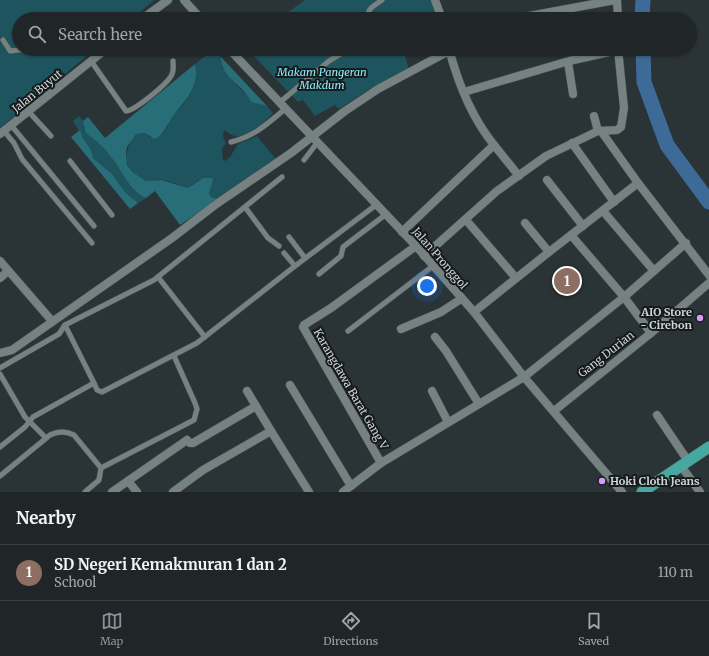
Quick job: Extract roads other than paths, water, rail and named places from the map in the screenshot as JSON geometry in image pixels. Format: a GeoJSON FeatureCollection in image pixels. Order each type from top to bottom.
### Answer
{"type":"FeatureCollection","features":[{"type":"Feature","properties":{"kind":"highway"},"geometry":{"type":"LineString","coordinates":[[642,492],[709,447]]}},
{"type":"Feature","properties":{"kind":"street"},"geometry":{"type":"LineString","coordinates":[[184,0],[195,12]]}},
{"type":"Feature","properties":{"kind":"street"},"geometry":{"type":"LineString","coordinates":[[435,0],[439,12]]}},
{"type":"Feature","properties":{"kind":"street"},"geometry":{"type":"LineString","coordinates":[[551,12],[616,0],[617,12]]}},
{"type":"Feature","properties":{"kind":"street"},"geometry":{"type":"LineString","coordinates":[[151,12],[166,1]]}},
{"type":"Feature","properties":{"kind":"street","name":"Jalan Buyut"},"geometry":{"type":"LineString","coordinates":[[2,133],[96,56]]}},
{"type":"Feature","properties":{"kind":"street","name":"Jalan Pronggol"},"geometry":{"type":"LineString","coordinates":[[236,56],[416,246],[474,312],[524,377],[554,410],[622,492]]}},
{"type":"Feature","properties":{"kind":"street"},"geometry":{"type":"LineString","coordinates":[[0,353],[12,350],[315,140],[345,111],[378,89],[438,56]]}},
{"type":"Feature","properties":{"kind":"street"},"geometry":{"type":"LineString","coordinates":[[451,56],[469,107],[494,145],[519,176]]}},
{"type":"Feature","properties":{"kind":"street"},"geometry":{"type":"LineString","coordinates":[[464,92],[591,56]]}},
{"type":"Feature","properties":{"kind":"street"},"geometry":{"type":"LineString","coordinates":[[424,256],[497,191],[546,156],[600,131],[617,130],[621,128],[624,96],[619,56]]}},
{"type":"Feature","properties":{"kind":"street"},"geometry":{"type":"LineString","coordinates":[[568,62],[573,94]]}},
{"type":"Feature","properties":{"kind":"street"},"geometry":{"type":"LineString","coordinates":[[594,116],[600,131],[709,275]]}},
{"type":"Feature","properties":{"kind":"street"},"geometry":{"type":"LineString","coordinates":[[572,143],[614,202]]}},
{"type":"Feature","properties":{"kind":"street"},"geometry":{"type":"LineString","coordinates":[[402,232],[494,145]]}},
{"type":"Feature","properties":{"kind":"street"},"geometry":{"type":"LineString","coordinates":[[547,180],[583,226]]}},
{"type":"Feature","properties":{"kind":"street"},"geometry":{"type":"LineString","coordinates":[[474,312],[638,183]]}},
{"type":"Feature","properties":{"kind":"street"},"geometry":{"type":"LineString","coordinates":[[603,211],[654,271]]}},
{"type":"Feature","properties":{"kind":"street"},"geometry":{"type":"LineString","coordinates":[[466,220],[516,278]]}},
{"type":"Feature","properties":{"kind":"street"},"geometry":{"type":"LineString","coordinates":[[525,223],[549,252]]}},
{"type":"Feature","properties":{"kind":"street"},"geometry":{"type":"LineString","coordinates":[[571,235],[624,297],[651,333]]}},
{"type":"Feature","properties":{"kind":"street"},"geometry":{"type":"LineString","coordinates":[[344,492],[381,463],[524,377],[624,297],[686,244]]}},
{"type":"Feature","properties":{"kind":"street","name":"Karangdawa Barat Gang V"},"geometry":{"type":"LineString","coordinates":[[381,463],[339,393],[304,329],[304,325],[331,308],[416,246]]}},
{"type":"Feature","properties":{"kind":"street"},"geometry":{"type":"LineString","coordinates":[[0,261],[52,321]]}},
{"type":"Feature","properties":{"kind":"street"},"geometry":{"type":"LineString","coordinates":[[0,278],[8,271]]}},
{"type":"Feature","properties":{"kind":"street","name":"Gang Durian"},"geometry":{"type":"LineString","coordinates":[[554,410],[651,333],[709,283]]}},
{"type":"Feature","properties":{"kind":"street"},"geometry":{"type":"LineString","coordinates":[[401,329],[441,312],[461,299]]}},
{"type":"Feature","properties":{"kind":"street"},"geometry":{"type":"LineString","coordinates":[[435,337],[446,351],[479,404]]}},
{"type":"Feature","properties":{"kind":"street"},"geometry":{"type":"LineString","coordinates":[[290,385],[351,486]]}},
{"type":"Feature","properties":{"kind":"street"},"geometry":{"type":"LineString","coordinates":[[247,391],[309,492]]}},
{"type":"Feature","properties":{"kind":"street"},"geometry":{"type":"LineString","coordinates":[[432,391],[448,422]]}},
{"type":"Feature","properties":{"kind":"street"},"geometry":{"type":"LineString","coordinates":[[112,492],[187,440],[190,443],[193,443],[256,406]]}},
{"type":"Feature","properties":{"kind":"street"},"geometry":{"type":"LineString","coordinates":[[657,415],[700,492]]}},
{"type":"Feature","properties":{"kind":"street"},"geometry":{"type":"LineString","coordinates":[[173,492],[203,470],[271,431]]}},
{"type":"Feature","properties":{"kind":"street"},"geometry":{"type":"LineString","coordinates":[[128,481],[137,492]]}},
{"type":"Feature","properties":{"kind":"lane"},"geometry":{"type":"LineString","coordinates":[[368,12],[371,6],[382,0]]}},
{"type":"Feature","properties":{"kind":"lane"},"geometry":{"type":"LineString","coordinates":[[3,40],[10,51],[12,51]]}},
{"type":"Feature","properties":{"kind":"lane"},"geometry":{"type":"LineString","coordinates":[[231,142],[246,138],[257,132],[329,61],[337,56]]}},
{"type":"Feature","properties":{"kind":"lane"},"geometry":{"type":"LineString","coordinates":[[91,61],[126,111],[138,106],[166,82],[172,74],[173,61]]}},
{"type":"Feature","properties":{"kind":"lane"},"geometry":{"type":"LineString","coordinates":[[29,112],[51,136]]}},
{"type":"Feature","properties":{"kind":"lane"},"geometry":{"type":"LineString","coordinates":[[11,125],[94,226]]}},
{"type":"Feature","properties":{"kind":"lane"},"geometry":{"type":"LineString","coordinates":[[2,133],[14,143],[22,159],[92,243]]}},
{"type":"Feature","properties":{"kind":"lane"},"geometry":{"type":"LineString","coordinates":[[304,160],[315,140]]}},
{"type":"Feature","properties":{"kind":"lane"},"geometry":{"type":"LineString","coordinates":[[70,161],[112,215]]}},
{"type":"Feature","properties":{"kind":"lane"},"geometry":{"type":"LineString","coordinates":[[0,368],[59,334],[65,325],[158,277],[282,177]]}},
{"type":"Feature","properties":{"kind":"lane"},"geometry":{"type":"LineString","coordinates":[[65,325],[97,390],[102,392],[174,356],[205,337],[294,266],[376,205]]}},
{"type":"Feature","properties":{"kind":"lane"},"geometry":{"type":"LineString","coordinates":[[245,207],[268,238],[279,246]]}},
{"type":"Feature","properties":{"kind":"lane"},"geometry":{"type":"LineString","coordinates":[[319,274],[341,256],[343,247],[385,215]]}},
{"type":"Feature","properties":{"kind":"lane"},"geometry":{"type":"LineString","coordinates":[[289,237],[305,258]]}},
{"type":"Feature","properties":{"kind":"lane"},"geometry":{"type":"LineString","coordinates":[[284,253],[294,266]]}},
{"type":"Feature","properties":{"kind":"lane"},"geometry":{"type":"LineString","coordinates":[[348,331],[433,266]]}},
{"type":"Feature","properties":{"kind":"lane"},"geometry":{"type":"LineString","coordinates":[[158,277],[205,337]]}},
{"type":"Feature","properties":{"kind":"lane"},"geometry":{"type":"LineString","coordinates":[[100,468],[194,420],[196,415],[195,403],[174,356]]}},
{"type":"Feature","properties":{"kind":"lane"},"geometry":{"type":"LineString","coordinates":[[0,374],[25,417],[46,438]]}},
{"type":"Feature","properties":{"kind":"lane"},"geometry":{"type":"LineString","coordinates":[[0,447],[29,422],[32,417],[94,383]]}},
{"type":"Feature","properties":{"kind":"lane"},"geometry":{"type":"LineString","coordinates":[[0,476],[46,438],[56,433],[69,433],[74,435],[100,468],[99,480],[85,492]]}},
{"type":"Feature","properties":{"kind":"waterway"},"geometry":{"type":"LineString","coordinates":[[642,12],[643,0]]}},
{"type":"Feature","properties":{"kind":"waterway"},"geometry":{"type":"LineString","coordinates":[[643,56],[644,82],[667,145],[709,202]]}},
{"type":"Feature","properties":{"kind":"place","name":"SD Negeri Kemakmuran 1 dan 2"},"geometry":{"type":"Point","coordinates":[567,281]}},
{"type":"Feature","properties":{"kind":"place","name":"AIO Store - Cirebon"},"geometry":{"type":"Point","coordinates":[700,318]}},
{"type":"Feature","properties":{"kind":"place","name":"Hoki Cloth Jeans"},"geometry":{"type":"Point","coordinates":[602,481]}},
{"type":"Feature","properties":{"kind":"park label","name":"Makam Pangeran Makdum"},"geometry":{"type":"Point","coordinates":[322,78]}}]}
